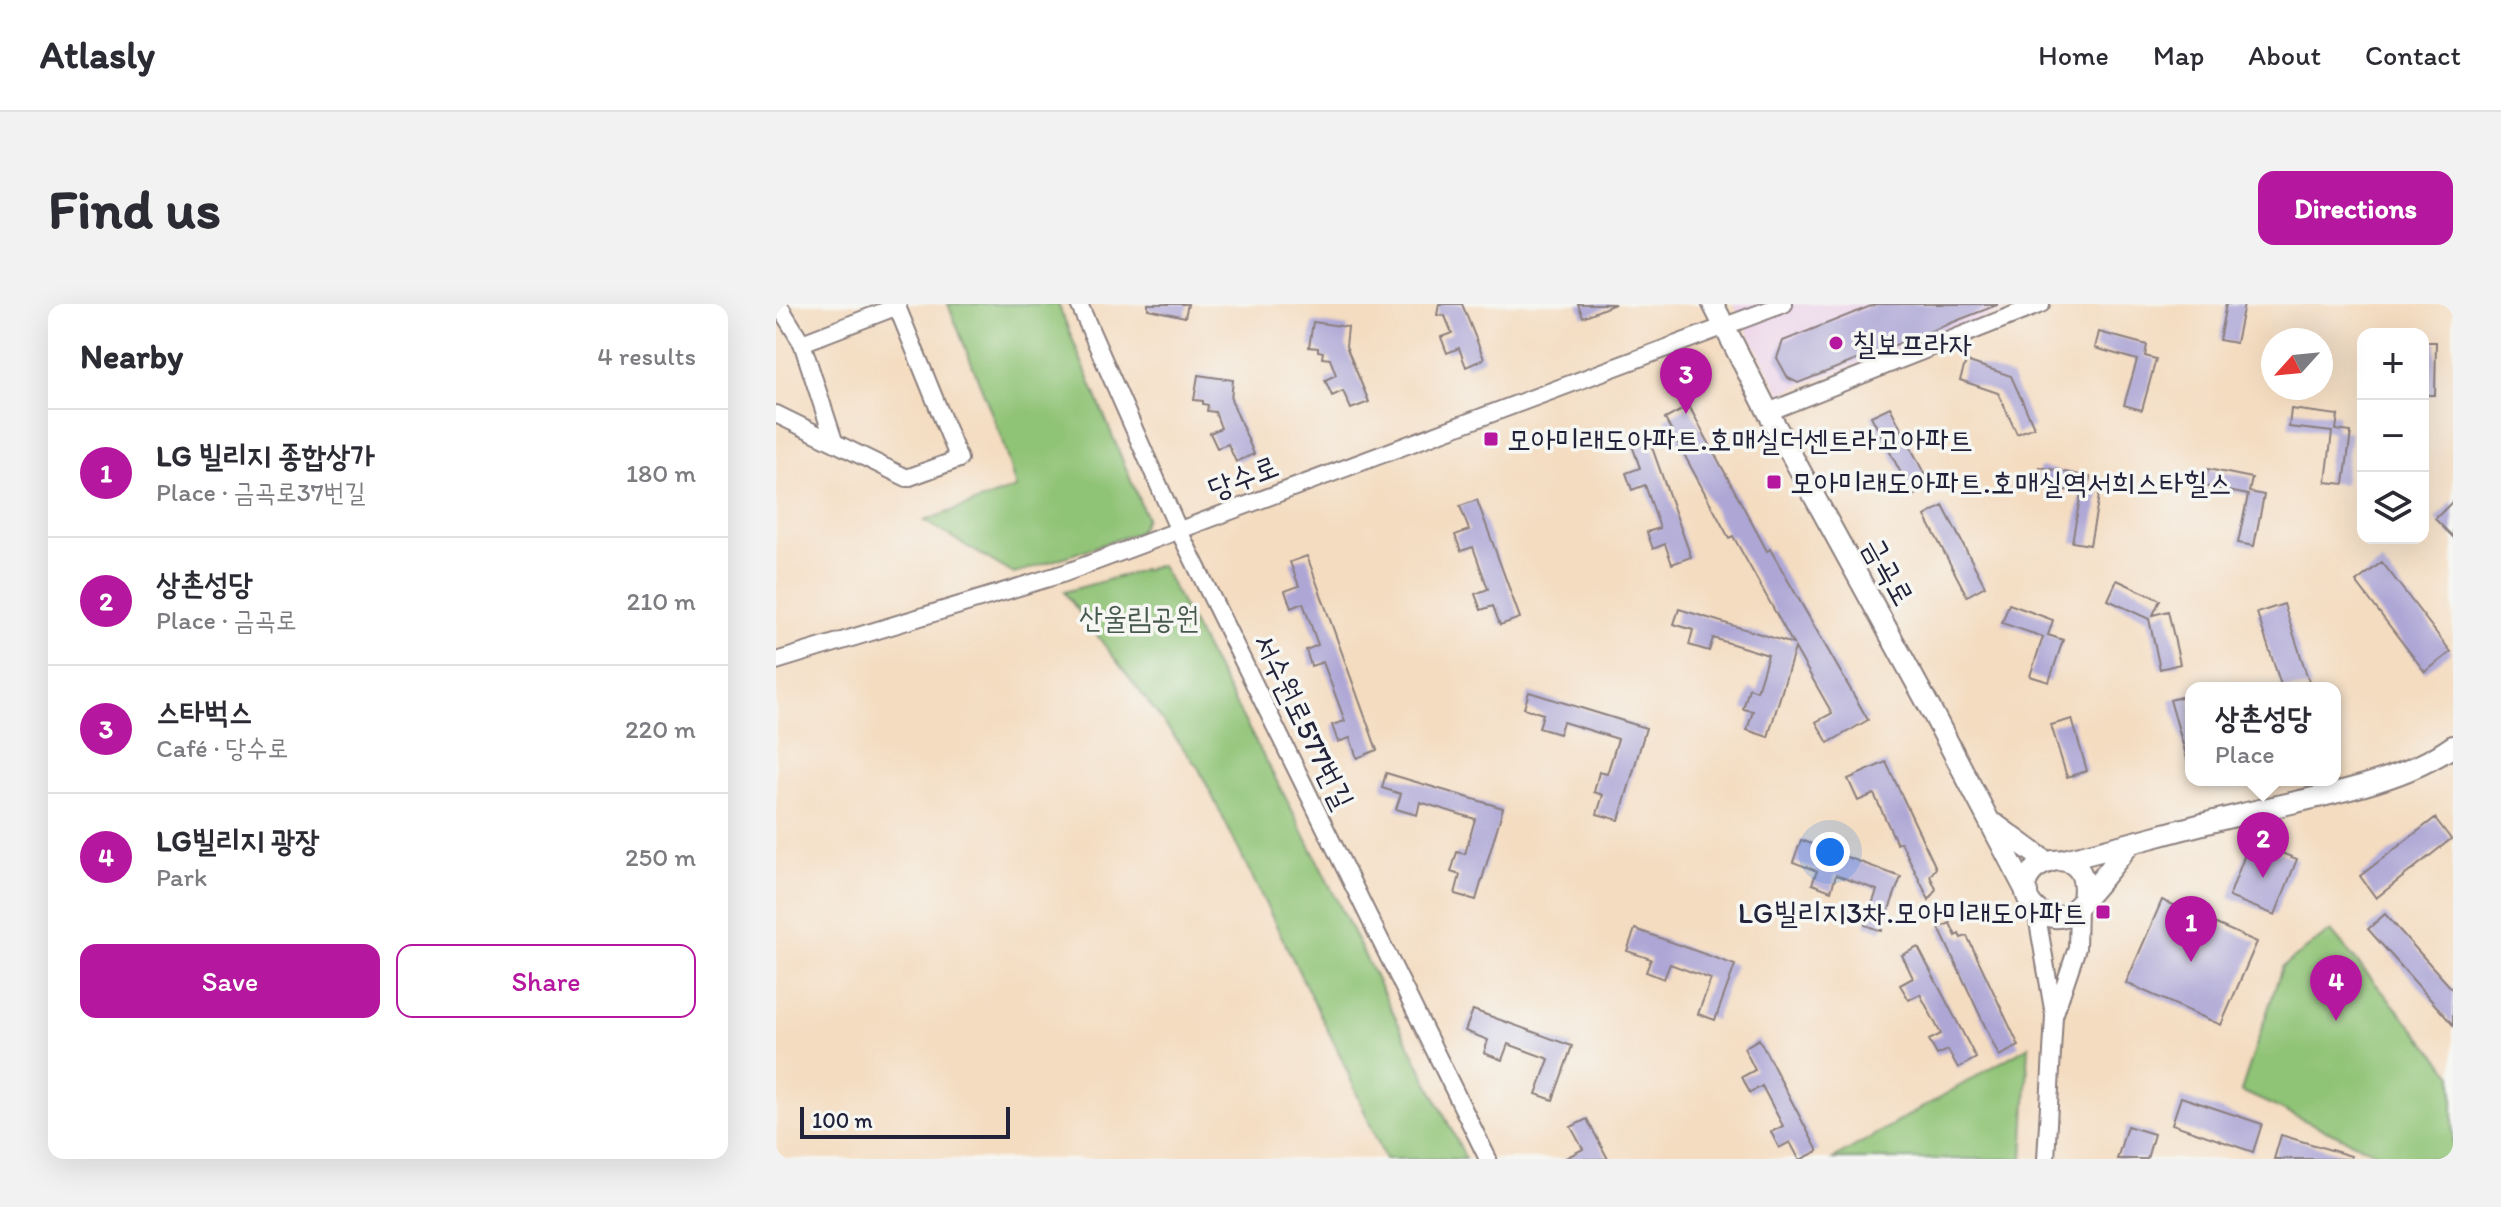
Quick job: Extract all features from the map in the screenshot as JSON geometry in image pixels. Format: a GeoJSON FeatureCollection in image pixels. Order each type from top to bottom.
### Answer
{"type":"FeatureCollection","features":[{"type":"Feature","properties":{"kind":"main road","name":"금곡로"},"geometry":{"type":"LineString","coordinates":[[1713,304],[2032,901]]}},
{"type":"Feature","properties":{"kind":"main road"},"geometry":{"type":"LineString","coordinates":[[2130,844],[2071,913],[2053,917],[2032,901],[2030,874],[2054,861],[2372,782],[2439,756],[2453,746]]}},
{"type":"Feature","properties":{"kind":"main road","name":"금곡로"},"geometry":{"type":"LineString","coordinates":[[1992,823],[2054,861]]}},
{"type":"Feature","properties":{"kind":"main road"},"geometry":{"type":"LineString","coordinates":[[2054,861],[2074,866],[2082,875],[2085,887],[2080,903]]}},
{"type":"Feature","properties":{"kind":"street"},"geometry":{"type":"LineString","coordinates":[[778,304],[802,343],[834,441]]}},
{"type":"Feature","properties":{"kind":"street","name":"서수원로577번길"},"geometry":{"type":"LineString","coordinates":[[1079,304],[1179,531],[1488,1159]]}},
{"type":"Feature","properties":{"kind":"street","name":"당수로"},"geometry":{"type":"LineString","coordinates":[[776,661],[1065,573],[1784,304]]}},
{"type":"Feature","properties":{"kind":"street"},"geometry":{"type":"LineString","coordinates":[[1768,412],[2014,310],[2041,304]]}},
{"type":"Feature","properties":{"kind":"street"},"geometry":{"type":"LineString","coordinates":[[776,414],[907,478],[959,459],[897,305],[802,343]]}},
{"type":"Feature","properties":{"kind":"street"},"geometry":{"type":"LineString","coordinates":[[2032,901],[2054,1016],[2046,1159]]}},
{"type":"Feature","properties":{"kind":"street"},"geometry":{"type":"LineString","coordinates":[[2054,1016],[2077,948],[2080,903]]}},
{"type":"Feature","properties":{"kind":"shaded area"},"geometry":{"type":"Polygon","coordinates":[[[1733,304],[2022,304],[1781,393],[1733,304]]]}},
{"type":"Feature","properties":{"kind":"green space"},"geometry":{"type":"Polygon","coordinates":[[[948,304],[1058,304],[1146,517],[1139,532],[1014,574],[924,521],[1016,488],[1001,437],[948,304]]]}},
{"type":"Feature","properties":{"kind":"green space","name":"산울림공원"},"geometry":{"type":"Polygon","coordinates":[[[1161,565],[1290,806],[1466,1159],[1385,1159],[1342,1059],[1199,769],[1064,592],[1161,565]]]}},
{"type":"Feature","properties":{"kind":"green space"},"geometry":{"type":"Polygon","coordinates":[[[2331,931],[2453,1075],[2453,1159],[2389,1159],[2241,1091],[2282,967],[2331,931]]]}},
{"type":"Feature","properties":{"kind":"green space"},"geometry":{"type":"Polygon","coordinates":[[[2029,1046],[2023,1159],[1833,1159],[2029,1046]]]}},
{"type":"Feature","properties":{"kind":"building"},"geometry":{"type":"Polygon","coordinates":[[[1148,304],[1188,304],[1185,317],[1148,309],[1148,304]]]}},
{"type":"Feature","properties":{"kind":"building"},"geometry":{"type":"Polygon","coordinates":[[[1439,304],[1462,304],[1484,359],[1466,367],[1459,348],[1447,353],[1441,337],[1452,333],[1445,316],[1437,315],[1439,304]]]}},
{"type":"Feature","properties":{"kind":"building"},"geometry":{"type":"Polygon","coordinates":[[[1578,304],[1615,304],[1583,317],[1578,304]]]}},
{"type":"Feature","properties":{"kind":"building","name":"칠보프라자"},"geometry":{"type":"Polygon","coordinates":[[[1876,304],[1997,305],[1798,383],[1788,378],[1777,358],[1783,341],[1876,304]]]}},
{"type":"Feature","properties":{"kind":"building"},"geometry":{"type":"Polygon","coordinates":[[[2226,304],[2244,304],[2236,343],[2219,340],[2226,304]]]}},
{"type":"Feature","properties":{"kind":"building"},"geometry":{"type":"Polygon","coordinates":[[[1313,322],[1348,327],[1346,346],[1369,402],[1351,409],[1343,391],[1332,396],[1325,380],[1336,375],[1330,359],[1322,358],[1323,352],[1318,348],[1309,347],[1313,322]]]}},
{"type":"Feature","properties":{"kind":"building"},"geometry":{"type":"Polygon","coordinates":[[[2099,332],[2147,345],[2145,356],[2156,359],[2142,410],[2124,405],[2137,360],[2095,348],[2099,332]]]}},
{"type":"Feature","properties":{"kind":"building"},"geometry":{"type":"Polygon","coordinates":[[[2429,342],[2436,342],[2435,395],[2429,395],[2429,342]]]}},
{"type":"Feature","properties":{"kind":"building"},"geometry":{"type":"Polygon","coordinates":[[[1966,361],[2011,376],[2034,427],[2017,434],[1998,393],[1960,380],[1966,361]]]}},
{"type":"Feature","properties":{"kind":"building"},"geometry":{"type":"Polygon","coordinates":[[[1198,375],[1233,380],[1231,399],[1254,454],[1236,462],[1228,444],[1217,448],[1210,433],[1221,428],[1215,412],[1207,411],[1208,405],[1203,401],[1194,400],[1198,375]]]}},
{"type":"Feature","properties":{"kind":"building"},"geometry":{"type":"Polygon","coordinates":[[[1689,406],[1767,551],[1770,549],[1868,720],[1828,743],[1816,722],[1832,713],[1795,648],[1768,737],[1747,730],[1753,711],[1743,709],[1749,688],[1757,691],[1768,655],[1713,638],[1709,651],[1689,645],[1693,630],[1674,624],[1679,609],[1793,644],[1733,536],[1729,538],[1665,419],[1689,406]]]}},
{"type":"Feature","properties":{"kind":"building"},"geometry":{"type":"Polygon","coordinates":[[[1890,407],[1931,487],[1913,496],[1871,416],[1890,407]]]}},
{"type":"Feature","properties":{"kind":"building"},"geometry":{"type":"Polygon","coordinates":[[[2291,409],[2338,415],[2336,430],[2351,432],[2344,484],[2326,482],[2332,432],[2289,427],[2291,409]]]}},
{"type":"Feature","properties":{"kind":"building"},"geometry":{"type":"Polygon","coordinates":[[[1649,439],[1691,557],[1672,564],[1665,544],[1653,549],[1647,532],[1660,528],[1645,485],[1632,490],[1626,473],[1640,468],[1632,445],[1649,439]]]}},
{"type":"Feature","properties":{"kind":"building"},"geometry":{"type":"Polygon","coordinates":[[[2040,467],[2090,477],[2088,487],[2100,490],[2090,545],[2072,542],[2081,493],[2036,484],[2040,467]]]}},
{"type":"Feature","properties":{"kind":"building"},"geometry":{"type":"Polygon","coordinates":[[[2208,469],[2252,478],[2249,492],[2264,495],[2254,546],[2238,543],[2248,495],[2204,486],[2208,469]]]}},
{"type":"Feature","properties":{"kind":"building"},"geometry":{"type":"Polygon","coordinates":[[[1477,500],[1520,618],[1500,625],[1493,606],[1481,610],[1475,594],[1488,589],[1473,547],[1461,551],[1455,535],[1469,530],[1460,506],[1477,500]]]}},
{"type":"Feature","properties":{"kind":"building"},"geometry":{"type":"Polygon","coordinates":[[[2453,501],[2453,537],[2435,519],[2453,501]]]}},
{"type":"Feature","properties":{"kind":"building"},"geometry":{"type":"Polygon","coordinates":[[[1943,506],[1985,586],[1967,596],[1925,516],[1943,506]]]}},
{"type":"Feature","properties":{"kind":"building"},"geometry":{"type":"Polygon","coordinates":[[[1307,556],[1377,750],[1357,758],[1350,738],[1338,742],[1332,725],[1345,721],[1323,662],[1311,666],[1306,650],[1318,645],[1303,603],[1291,608],[1285,591],[1299,586],[1290,562],[1307,556]]]}},
{"type":"Feature","properties":{"kind":"building"},"geometry":{"type":"Polygon","coordinates":[[[2382,562],[2451,652],[2425,672],[2356,582],[2382,562]]]}},
{"type":"Feature","properties":{"kind":"building"},"geometry":{"type":"Polygon","coordinates":[[[2117,580],[2160,600],[2153,615],[2168,611],[2180,664],[2160,669],[2149,619],[2108,600],[2117,580]]]}},
{"type":"Feature","properties":{"kind":"building"},"geometry":{"type":"Polygon","coordinates":[[[2009,604],[2053,620],[2048,635],[2063,640],[2049,682],[2030,676],[2043,637],[2002,623],[2009,604]]]}},
{"type":"Feature","properties":{"kind":"building"},"geometry":{"type":"Polygon","coordinates":[[[2284,604],[2309,682],[2280,682],[2257,613],[2284,604]]]}},
{"type":"Feature","properties":{"kind":"building"},"geometry":{"type":"Polygon","coordinates":[[[1529,692],[1646,728],[1619,820],[1597,814],[1603,795],[1594,792],[1599,772],[1607,774],[1618,739],[1563,722],[1559,734],[1539,728],[1543,714],[1524,708],[1529,692]]]}},
{"type":"Feature","properties":{"kind":"building"},"geometry":{"type":"Polygon","coordinates":[[[2185,696],[2185,752],[2170,700],[2185,696]]]}},
{"type":"Feature","properties":{"kind":"building"},"geometry":{"type":"Polygon","coordinates":[[[2072,719],[2087,771],[2067,777],[2051,725],[2072,719]]]}},
{"type":"Feature","properties":{"kind":"building"},"geometry":{"type":"Polygon","coordinates":[[[1886,762],[1936,868],[1930,876],[1936,889],[1929,900],[1901,842],[1897,844],[1874,794],[1858,801],[1848,779],[1886,762]]]}},
{"type":"Feature","properties":{"kind":"building"},"geometry":{"type":"Polygon","coordinates":[[[1386,773],[1503,808],[1476,900],[1455,894],[1460,875],[1451,872],[1457,852],[1465,854],[1475,819],[1420,802],[1417,815],[1396,809],[1401,794],[1382,788],[1386,773]]]}},
{"type":"Feature","properties":{"kind":"building"},"geometry":{"type":"Polygon","coordinates":[[[2435,818],[2451,839],[2376,898],[2360,876],[2435,818]]]}},
{"type":"Feature","properties":{"kind":"building"},"geometry":{"type":"Polygon","coordinates":[[[1801,840],[1901,877],[1881,931],[1865,925],[1877,890],[1836,875],[1831,891],[1812,884],[1817,871],[1793,862],[1801,840]]]}},
{"type":"Feature","properties":{"kind":"building"},"geometry":{"type":"Polygon","coordinates":[[[2250,841],[2297,859],[2275,915],[2229,897],[2250,841]]]}},
{"type":"Feature","properties":{"kind":"building"},"geometry":{"type":"Polygon","coordinates":[[[2162,900],[2257,942],[2221,1025],[2126,983],[2162,900]]]}},
{"type":"Feature","properties":{"kind":"building"},"geometry":{"type":"Polygon","coordinates":[[[2385,914],[2453,990],[2453,1025],[2368,929],[2385,914]]]}},
{"type":"Feature","properties":{"kind":"building"},"geometry":{"type":"Polygon","coordinates":[[[1950,923],[1956,936],[1967,936],[2019,1046],[1999,1056],[1939,928],[1950,923]]]}},
{"type":"Feature","properties":{"kind":"building"},"geometry":{"type":"Polygon","coordinates":[[[1635,929],[1735,965],[1715,1020],[1698,1014],[1711,979],[1670,964],[1664,979],[1646,972],[1651,959],[1627,951],[1635,929]]]}},
{"type":"Feature","properties":{"kind":"building"},"geometry":{"type":"Polygon","coordinates":[[[1918,947],[1976,1058],[1958,1068],[1948,1050],[1937,1055],[1929,1040],[1941,1034],[1920,994],[1909,1000],[1900,985],[1913,978],[1902,955],[1918,947]]]}},
{"type":"Feature","properties":{"kind":"building"},"geometry":{"type":"Polygon","coordinates":[[[1473,1010],[1572,1046],[1553,1100],[1536,1094],[1549,1059],[1508,1044],[1502,1060],[1484,1053],[1488,1040],[1465,1031],[1473,1010]]]}},
{"type":"Feature","properties":{"kind":"building"},"geometry":{"type":"Polygon","coordinates":[[[1759,1039],[1818,1151],[1802,1159],[1799,1159],[1790,1142],[1779,1148],[1771,1132],[1783,1126],[1762,1086],[1750,1093],[1742,1077],[1755,1070],[1744,1048],[1759,1039]]]}},
{"type":"Feature","properties":{"kind":"building"},"geometry":{"type":"Polygon","coordinates":[[[2181,1097],[2262,1124],[2253,1152],[2172,1124],[2181,1097]]]}},
{"type":"Feature","properties":{"kind":"building"},"geometry":{"type":"Polygon","coordinates":[[[1587,1119],[1608,1159],[1564,1159],[1583,1149],[1571,1127],[1587,1119]]]}},
{"type":"Feature","properties":{"kind":"building"},"geometry":{"type":"Polygon","coordinates":[[[2127,1126],[2154,1134],[2147,1159],[2117,1159],[2127,1126]]]}},
{"type":"Feature","properties":{"kind":"building"},"geometry":{"type":"Polygon","coordinates":[[[2281,1135],[2351,1156],[2351,1159],[2274,1159],[2281,1135]]]}},
{"type":"Feature","properties":{"kind":"place","name":"칠보프라자"},"geometry":{"type":"Point","coordinates":[1836,343]}},
{"type":"Feature","properties":{"kind":"place","name":"스타벅스"},"geometry":{"type":"Point","coordinates":[1686,414]}},
{"type":"Feature","properties":{"kind":"place","name":"모아미래도아파트.호매실더센트라고아파트"},"geometry":{"type":"Point","coordinates":[1491,439]}},
{"type":"Feature","properties":{"kind":"place","name":"모아미래도아파트.호매실역서희스타힐스"},"geometry":{"type":"Point","coordinates":[1774,482]}},
{"type":"Feature","properties":{"kind":"place","name":"상촌성당"},"geometry":{"type":"Point","coordinates":[2263,878]}},
{"type":"Feature","properties":{"kind":"place","name":"LG빌리지3차.모아미래도아파트"},"geometry":{"type":"Point","coordinates":[2103,912]}},
{"type":"Feature","properties":{"kind":"place","name":"LG 빌리지 종합상가"},"geometry":{"type":"Point","coordinates":[2191,962]}},
{"type":"Feature","properties":{"kind":"place","name":"LG빌리지 광장"},"geometry":{"type":"Point","coordinates":[2336,1021]}}]}
